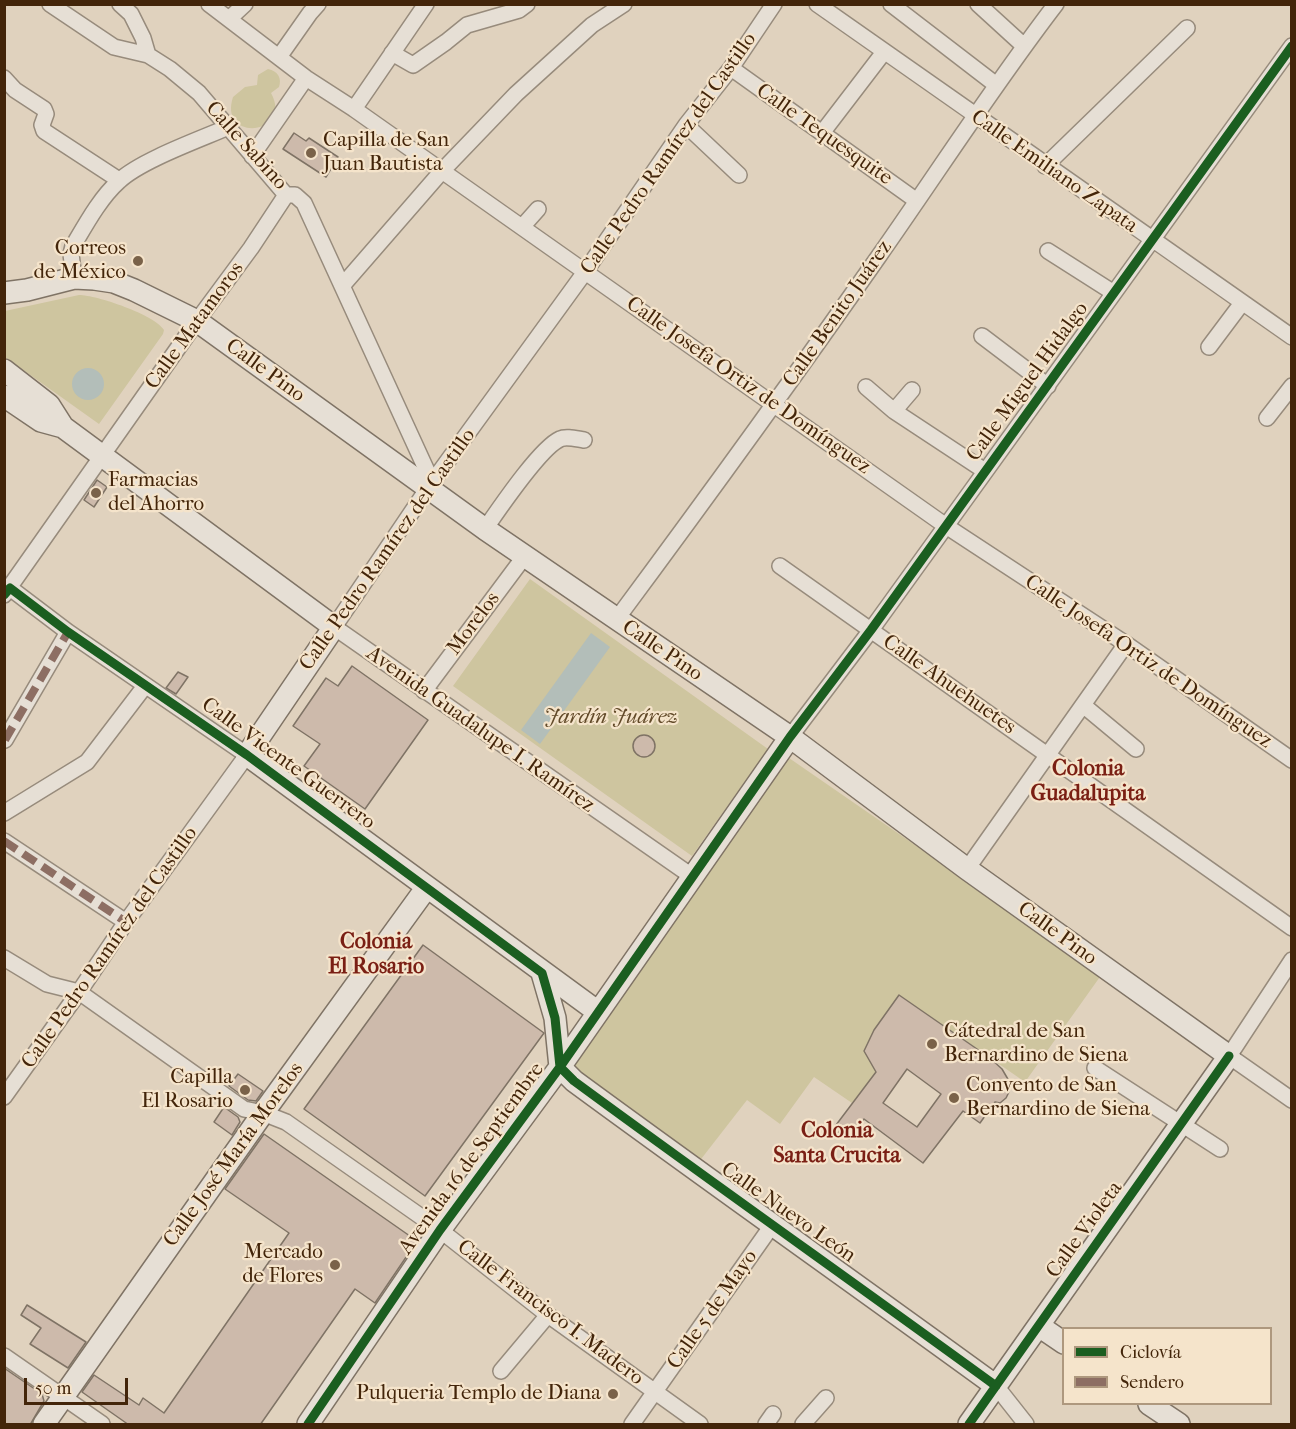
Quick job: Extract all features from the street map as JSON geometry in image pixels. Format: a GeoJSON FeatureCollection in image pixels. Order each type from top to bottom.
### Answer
{"type":"FeatureCollection","features":[{"type":"Feature","properties":{"kind":"street","name":"Calle Sabino"},"geometry":{"type":"LineString","coordinates":[[50,4],[114,47],[148,55],[170,69],[198,93],[286,195],[295,195],[304,203],[430,485]]}},
{"type":"Feature","properties":{"kind":"street"},"geometry":{"type":"LineString","coordinates":[[120,4],[131,14],[143,38],[148,55]]}},
{"type":"Feature","properties":{"kind":"street","name":"Calle Josefa Ortiz de Domínguez"},"geometry":{"type":"LineString","coordinates":[[209,4],[306,78],[354,109],[946,526],[1289,754]]}},
{"type":"Feature","properties":{"kind":"street"},"geometry":{"type":"LineString","coordinates":[[229,19],[245,4]]}},
{"type":"Feature","properties":{"kind":"street"},"geometry":{"type":"LineString","coordinates":[[279,57],[318,4]]}},
{"type":"Feature","properties":{"kind":"street"},"geometry":{"type":"LineString","coordinates":[[354,109],[426,4]]}},
{"type":"Feature","properties":{"kind":"street"},"geometry":{"type":"LineString","coordinates":[[392,53],[413,65],[467,25],[519,10],[527,4]]}},
{"type":"Feature","properties":{"kind":"street"},"geometry":{"type":"LineString","coordinates":[[342,286],[442,171],[516,94],[592,25],[624,4]]}},
{"type":"Feature","properties":{"kind":"street","name":"Calle Pedro Ramírez del Castillo"},"geometry":{"type":"LineString","coordinates":[[4,1097],[126,922],[247,755],[430,485],[585,272],[686,125],[731,68],[774,4]]}},
{"type":"Feature","properties":{"kind":"street","name":"Calle Emiliano Zapata"},"geometry":{"type":"LineString","coordinates":[[817,4],[1292,337]]}},
{"type":"Feature","properties":{"kind":"street"},"geometry":{"type":"LineString","coordinates":[[891,4],[995,84]]}},
{"type":"Feature","properties":{"kind":"street"},"geometry":{"type":"LineString","coordinates":[[978,4],[1024,46]]}},
{"type":"Feature","properties":{"kind":"street","name":"Calle Benito Juárez"},"geometry":{"type":"LineString","coordinates":[[616,620],[775,405],[917,201],[995,84],[1056,4]]}},
{"type":"Feature","properties":{"kind":"street"},"geometry":{"type":"LineString","coordinates":[[1045,166],[1187,28]]}},
{"type":"Feature","properties":{"kind":"street","name":"Calle Miguel Hidalgo"},"geometry":{"type":"LineString","coordinates":[[790,737],[871,630],[1292,46]]}},
{"type":"Feature","properties":{"kind":"street"},"geometry":{"type":"LineString","coordinates":[[822,133],[884,52]]}},
{"type":"Feature","properties":{"kind":"street","name":"Calle Tequesquite"},"geometry":{"type":"LineString","coordinates":[[731,68],[917,201]]}},
{"type":"Feature","properties":{"kind":"street"},"geometry":{"type":"LineString","coordinates":[[4,78],[15,90],[44,109],[46,114],[42,125],[44,131],[119,180]]}},
{"type":"Feature","properties":{"kind":"street"},"geometry":{"type":"LineString","coordinates":[[252,156],[306,78]]}},
{"type":"Feature","properties":{"kind":"street"},"geometry":{"type":"LineString","coordinates":[[686,125],[739,175]]}},
{"type":"Feature","properties":{"kind":"street"},"geometry":{"type":"LineString","coordinates":[[74,278],[71,254],[73,246],[119,180],[144,165],[226,128]]}},
{"type":"Feature","properties":{"kind":"street","name":"Calle Matamoros"},"geometry":{"type":"LineString","coordinates":[[8,591],[197,321],[251,248],[286,195]]}},
{"type":"Feature","properties":{"kind":"street"},"geometry":{"type":"LineString","coordinates":[[522,227],[538,209]]}},
{"type":"Feature","properties":{"kind":"street"},"geometry":{"type":"LineString","coordinates":[[1048,251],[1114,293]]}},
{"type":"Feature","properties":{"kind":"street","name":"Calle Pino"},"geometry":{"type":"LineString","coordinates":[[4,293],[27,290],[74,278],[94,279],[114,282],[134,290],[197,321],[430,485],[485,529],[790,737],[967,869],[1292,1100]]}},
{"type":"Feature","properties":{"kind":"street"},"geometry":{"type":"LineString","coordinates":[[1209,347],[1242,303]]}},
{"type":"Feature","properties":{"kind":"street"},"geometry":{"type":"LineString","coordinates":[[982,336],[1047,386]]}},
{"type":"Feature","properties":{"kind":"street"},"geometry":{"type":"LineString","coordinates":[[4,370],[49,405],[63,427]]}},
{"type":"Feature","properties":{"kind":"street"},"geometry":{"type":"LineString","coordinates":[[1267,418],[1292,386]]}},
{"type":"Feature","properties":{"kind":"street"},"geometry":{"type":"LineString","coordinates":[[866,387],[894,411],[985,471]]}},
{"type":"Feature","properties":{"kind":"street"},"geometry":{"type":"LineString","coordinates":[[894,411],[912,390]]}},
{"type":"Feature","properties":{"kind":"street","name":"Avenida Guadalupe I. Ramírez"},"geometry":{"type":"LineString","coordinates":[[4,396],[41,421],[63,427],[334,627],[693,876]]}},
{"type":"Feature","properties":{"kind":"street"},"geometry":{"type":"LineString","coordinates":[[485,529],[549,446],[562,438],[584,440]]}},
{"type":"Feature","properties":{"kind":"street","name":"Morelos"},"geometry":{"type":"LineString","coordinates":[[424,691],[524,556]]}},
{"type":"Feature","properties":{"kind":"street","name":"Calle Ahuehuetes"},"geometry":{"type":"LineString","coordinates":[[780,566],[1292,928]]}},
{"type":"Feature","properties":{"kind":"street","name":"Calle Vicente Guerrero"},"geometry":{"type":"LineString","coordinates":[[8,591],[247,755],[598,1012]]}},
{"type":"Feature","properties":{"kind":"street"},"geometry":{"type":"LineString","coordinates":[[5,740],[68,632]]}},
{"type":"Feature","properties":{"kind":"street"},"geometry":{"type":"LineString","coordinates":[[967,869],[1126,644]]}},
{"type":"Feature","properties":{"kind":"street"},"geometry":{"type":"LineString","coordinates":[[4,813],[87,762],[145,686]]}},
{"type":"Feature","properties":{"kind":"street"},"geometry":{"type":"LineString","coordinates":[[1083,705],[1136,749]]}},
{"type":"Feature","properties":{"kind":"street","name":"Avenida 16 de Septiembre"},"geometry":{"type":"LineString","coordinates":[[308,1425],[440,1230],[560,1067],[790,737]]}},
{"type":"Feature","properties":{"kind":"street"},"geometry":{"type":"LineString","coordinates":[[6,845],[126,922]]}},
{"type":"Feature","properties":{"kind":"street","name":"Calle José María Morelos"},"geometry":{"type":"LineString","coordinates":[[44,1425],[263,1113],[427,887]]}},
{"type":"Feature","properties":{"kind":"street","name":"Calle Francisco I. Madero"},"geometry":{"type":"LineString","coordinates":[[4,958],[47,984],[79,992],[244,1109],[286,1122],[440,1230],[548,1315],[700,1425]]}},
{"type":"Feature","properties":{"kind":"street","name":"Calle Violeta"},"geometry":{"type":"LineString","coordinates":[[969,1425],[1183,1124],[1292,960]]}},
{"type":"Feature","properties":{"kind":"street"},"geometry":{"type":"LineString","coordinates":[[542,973],[555,1018],[560,1067]]}},
{"type":"Feature","properties":{"kind":"street","name":"Calle Nuevo León"},"geometry":{"type":"LineString","coordinates":[[560,1067],[574,1080],[694,1169],[996,1386]]}},
{"type":"Feature","properties":{"kind":"street"},"geometry":{"type":"LineString","coordinates":[[1095,1068],[1220,1149]]}},
{"type":"Feature","properties":{"kind":"street","name":"Calle 5 de Mayo"},"geometry":{"type":"LineString","coordinates":[[632,1425],[773,1224]]}},
{"type":"Feature","properties":{"kind":"street"},"geometry":{"type":"LineString","coordinates":[[501,1371],[548,1315]]}},
{"type":"Feature","properties":{"kind":"street"},"geometry":{"type":"LineString","coordinates":[[1039,1326],[1062,1342]]}},
{"type":"Feature","properties":{"kind":"street"},"geometry":{"type":"LineString","coordinates":[[4,1356],[102,1425]]}},
{"type":"Feature","properties":{"kind":"street"},"geometry":{"type":"LineString","coordinates":[[996,1386],[1026,1425]]}},
{"type":"Feature","properties":{"kind":"street"},"geometry":{"type":"LineString","coordinates":[[803,1425],[826,1398]]}},
{"type":"Feature","properties":{"kind":"street"},"geometry":{"type":"LineString","coordinates":[[1150,1405],[1179,1425]]}},
{"type":"Feature","properties":{"kind":"green space"},"geometry":{"type":"Polygon","coordinates":[[[268,69],[277,73],[280,81],[279,87],[271,93],[275,107],[273,118],[265,125],[255,128],[244,127],[236,122],[231,112],[233,97],[245,87],[257,85],[258,75],[268,69]]]}},
{"type":"Feature","properties":{"kind":"green space"},"geometry":{"type":"Polygon","coordinates":[[[79,295],[98,298],[138,312],[159,324],[164,330],[99,424],[5,357],[5,311],[79,295]]]}},
{"type":"Feature","properties":{"kind":"green space","name":"Jardín Juárez"},"geometry":{"type":"Polygon","coordinates":[[[530,579],[768,749],[692,856],[453,686],[530,579]]]}},
{"type":"Feature","properties":{"kind":"green space"},"geometry":{"type":"Polygon","coordinates":[[[789,758],[1102,974],[1025,1082],[899,995],[874,1030],[865,1051],[876,1072],[852,1103],[814,1077],[780,1124],[747,1100],[698,1163],[567,1066],[789,758]]]}},
{"type":"Feature","properties":{"kind":"shaded area"},"geometry":{"type":"Polygon","coordinates":[[[88,368],[99,373],[104,384],[99,395],[88,400],[77,395],[72,384],[77,373],[88,368]]]}},
{"type":"Feature","properties":{"kind":"shaded area"},"geometry":{"type":"Polygon","coordinates":[[[591,633],[610,647],[540,744],[521,730],[591,633]]]}},
{"type":"Feature","properties":{"kind":"building","name":"Capilla de San Juan Bautista"},"geometry":{"type":"Polygon","coordinates":[[[294,133],[306,141],[309,138],[338,157],[326,177],[283,149],[294,133]]]}},
{"type":"Feature","properties":{"kind":"building","name":"Farmacias del Ahorro"},"geometry":{"type":"Polygon","coordinates":[[[97,480],[107,487],[94,507],[84,500],[97,480]]]}},
{"type":"Feature","properties":{"kind":"building"},"geometry":{"type":"Polygon","coordinates":[[[352,666],[428,720],[365,809],[304,766],[320,744],[293,726],[326,678],[338,686],[352,666]]]}},
{"type":"Feature","properties":{"kind":"building"},"geometry":{"type":"Polygon","coordinates":[[[178,672],[188,677],[176,694],[166,688],[178,672]]]}},
{"type":"Feature","properties":{"kind":"building"},"geometry":{"type":"Polygon","coordinates":[[[644,735],[652,738],[655,746],[652,754],[644,757],[636,754],[633,746],[636,738],[644,735]]]}},
{"type":"Feature","properties":{"kind":"building"},"geometry":{"type":"Polygon","coordinates":[[[423,945],[544,1033],[425,1196],[304,1109],[423,945]]]}},
{"type":"Feature","properties":{"kind":"building"},"geometry":{"type":"Polygon","coordinates":[[[899,995],[990,1058],[1002,1069],[1009,1081],[1009,1092],[1000,1103],[995,1102],[980,1123],[963,1111],[923,1163],[864,1119],[849,1139],[833,1129],[876,1072],[864,1051],[874,1030],[899,995]],[[907,1069],[883,1103],[917,1127],[941,1094],[907,1069]]]}},
{"type":"Feature","properties":{"kind":"building","name":"Capilla El Rosario"},"geometry":{"type":"Polygon","coordinates":[[[238,1074],[263,1091],[256,1101],[248,1100],[229,1086],[238,1074]]]}},
{"type":"Feature","properties":{"kind":"building"},"geometry":{"type":"Polygon","coordinates":[[[224,1107],[238,1117],[240,1122],[232,1135],[214,1122],[224,1107]]]}},
{"type":"Feature","properties":{"kind":"building","name":"Mercado de Flores"},"geometry":{"type":"Polygon","coordinates":[[[264,1134],[417,1241],[375,1303],[355,1289],[260,1425],[129,1425],[82,1392],[94,1375],[139,1405],[143,1398],[164,1413],[289,1233],[225,1189],[264,1134]]]}},
{"type":"Feature","properties":{"kind":"building"},"geometry":{"type":"Polygon","coordinates":[[[27,1305],[86,1342],[68,1368],[30,1344],[41,1328],[21,1315],[27,1305]]]}},
{"type":"Feature","properties":{"kind":"building"},"geometry":{"type":"Polygon","coordinates":[[[4,1368],[42,1394],[44,1401],[30,1425],[4,1425],[4,1368]]]}},
{"type":"Feature","properties":{"kind":"marked path"},"geometry":{"type":"LineString","coordinates":[[5,740],[68,632]]}},
{"type":"Feature","properties":{"kind":"marked path"},"geometry":{"type":"LineString","coordinates":[[4,841],[126,922]]}},
{"type":"Feature","properties":{"kind":"cycle path"},"geometry":{"type":"LineString","coordinates":[[308,1424],[440,1230],[560,1067],[790,737],[871,630],[1292,46]]}},
{"type":"Feature","properties":{"kind":"cycle path"},"geometry":{"type":"LineString","coordinates":[[4,595],[10,588],[68,632],[247,755],[542,973],[555,1018],[560,1067],[574,1081],[996,1386]]}},
{"type":"Feature","properties":{"kind":"cycle path"},"geometry":{"type":"LineString","coordinates":[[969,1424],[1229,1056]]}},
{"type":"Feature","properties":{"kind":"place","name":"Capilla de San Juan Bautista"},"geometry":{"type":"Point","coordinates":[311,153]}},
{"type":"Feature","properties":{"kind":"place","name":"Correos de México"},"geometry":{"type":"Point","coordinates":[138,261]}},
{"type":"Feature","properties":{"kind":"place","name":"Farmacias del Ahorro"},"geometry":{"type":"Point","coordinates":[96,493]}},
{"type":"Feature","properties":{"kind":"place","name":"Cátedral de San Bernardino de Siena"},"geometry":{"type":"Point","coordinates":[932,1044]}},
{"type":"Feature","properties":{"kind":"place","name":"Capilla El Rosario"},"geometry":{"type":"Point","coordinates":[245,1090]}},
{"type":"Feature","properties":{"kind":"place","name":"Convento de San Bernardino de Siena"},"geometry":{"type":"Point","coordinates":[954,1098]}},
{"type":"Feature","properties":{"kind":"place","name":"Mercado de Flores"},"geometry":{"type":"Point","coordinates":[335,1265]}},
{"type":"Feature","properties":{"kind":"place","name":"Pulqueria Templo de Diana"},"geometry":{"type":"Point","coordinates":[613,1394]}},
{"type":"Feature","properties":{"kind":"district","name":"Colonia Guadalupita"},"geometry":{"type":"Point","coordinates":[1088,782]}},
{"type":"Feature","properties":{"kind":"district","name":"Colonia El Rosario"},"geometry":{"type":"Point","coordinates":[376,956]}},
{"type":"Feature","properties":{"kind":"district","name":"Colonia Santa Crucita"},"geometry":{"type":"Point","coordinates":[837,1144]}}]}
